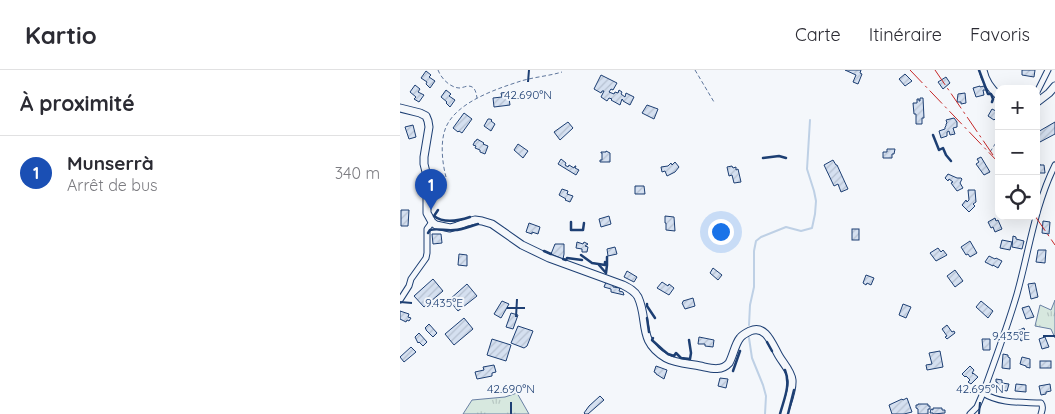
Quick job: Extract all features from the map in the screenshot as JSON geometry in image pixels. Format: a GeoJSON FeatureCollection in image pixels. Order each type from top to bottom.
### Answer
{"type":"FeatureCollection","features":[{"type":"Feature","properties":{"kind":"main road"},"geometry":{"type":"LineString","coordinates":[[983,70],[984,76],[995,92]]}},
{"type":"Feature","properties":{"kind":"main road"},"geometry":{"type":"LineString","coordinates":[[1040,100],[1055,86]]}},
{"type":"Feature","properties":{"kind":"main road"},"geometry":{"type":"LineString","coordinates":[[400,108],[420,113],[426,116],[428,120],[429,127],[424,164],[427,176],[427,212],[432,222],[436,225],[450,228],[467,222],[482,220],[492,224],[522,245],[549,258],[631,289],[641,305],[649,342],[656,351],[668,359],[717,369],[729,363],[739,338],[754,330],[760,330],[770,339],[790,373],[792,380],[784,414]]}},
{"type":"Feature","properties":{"kind":"street"},"geometry":{"type":"LineString","coordinates":[[1040,86],[1048,70]]}},
{"type":"Feature","properties":{"kind":"street"},"geometry":{"type":"LineString","coordinates":[[970,414],[977,407],[984,393],[1017,294],[1040,203],[1055,165]]}},
{"type":"Feature","properties":{"kind":"street"},"geometry":{"type":"LineString","coordinates":[[400,300],[411,279],[426,258],[427,229],[432,222]]}},
{"type":"Feature","properties":{"kind":"street"},"geometry":{"type":"LineString","coordinates":[[984,393],[1008,402],[1041,403],[1043,405],[1041,414]]}},
{"type":"Feature","properties":{"kind":"path"},"geometry":{"type":"LineString","coordinates":[[438,70],[441,77],[453,87],[473,87],[478,98]]}},
{"type":"Feature","properties":{"kind":"path"},"geometry":{"type":"LineString","coordinates":[[695,70],[714,102]]}},
{"type":"Feature","properties":{"kind":"path"},"geometry":{"type":"LineString","coordinates":[[446,177],[443,163],[443,140],[446,127],[459,109],[483,95],[522,81],[562,72]]}},
{"type":"Feature","properties":{"kind":"path"},"geometry":{"type":"LineString","coordinates":[[990,152],[995,144]]}},
{"type":"Feature","properties":{"kind":"green space"},"geometry":{"type":"Polygon","coordinates":[[[1055,300],[1055,338],[1051,329],[1035,326],[1040,305],[1051,310],[1055,300]]]}},
{"type":"Feature","properties":{"kind":"green space"},"geometry":{"type":"Polygon","coordinates":[[[517,393],[529,414],[463,414],[472,400],[505,397],[517,393]]]}},
{"type":"Feature","properties":{"kind":"building"},"geometry":{"type":"Polygon","coordinates":[[[845,70],[861,70],[860,73],[862,74],[858,84],[853,82],[856,75],[845,70]]]}},
{"type":"Feature","properties":{"kind":"building"},"geometry":{"type":"Polygon","coordinates":[[[1022,70],[1035,70],[1034,77],[1022,75],[1022,70]]]}},
{"type":"Feature","properties":{"kind":"building"},"geometry":{"type":"Polygon","coordinates":[[[426,71],[431,75],[429,77],[435,81],[430,88],[426,84],[427,82],[421,78],[426,71]]]}},
{"type":"Feature","properties":{"kind":"building"},"geometry":{"type":"Polygon","coordinates":[[[905,74],[912,81],[905,86],[899,79],[905,74]]]}},
{"type":"Feature","properties":{"kind":"building"},"geometry":{"type":"Polygon","coordinates":[[[601,75],[617,83],[613,90],[611,89],[609,92],[614,94],[615,92],[618,93],[619,90],[625,97],[626,93],[634,97],[630,105],[622,99],[620,105],[612,99],[609,98],[607,101],[601,97],[604,91],[601,93],[594,89],[601,75]]]}},
{"type":"Feature","properties":{"kind":"building"},"geometry":{"type":"Polygon","coordinates":[[[946,77],[950,83],[943,89],[938,82],[946,77]]]}},
{"type":"Feature","properties":{"kind":"building"},"geometry":{"type":"Polygon","coordinates":[[[415,85],[420,89],[418,92],[424,95],[419,102],[414,99],[416,97],[410,92],[415,85]]]}},
{"type":"Feature","properties":{"kind":"building"},"geometry":{"type":"Polygon","coordinates":[[[984,86],[986,90],[983,90],[984,95],[976,97],[973,88],[984,86]]]}},
{"type":"Feature","properties":{"kind":"building"},"geometry":{"type":"Polygon","coordinates":[[[446,90],[451,94],[449,96],[455,100],[450,107],[441,97],[446,90]]]}},
{"type":"Feature","properties":{"kind":"building"},"geometry":{"type":"Polygon","coordinates":[[[508,92],[510,105],[494,107],[493,98],[502,97],[501,93],[508,92]]]}},
{"type":"Feature","properties":{"kind":"building"},"geometry":{"type":"Polygon","coordinates":[[[965,93],[966,103],[961,104],[961,102],[957,102],[958,94],[965,93]]]}},
{"type":"Feature","properties":{"kind":"building"},"geometry":{"type":"Polygon","coordinates":[[[920,98],[923,98],[924,118],[922,118],[922,124],[916,124],[913,103],[917,103],[917,99],[920,101],[920,98]]]}},
{"type":"Feature","properties":{"kind":"building"},"geometry":{"type":"Polygon","coordinates":[[[647,105],[658,109],[654,119],[642,113],[647,105]]]}},
{"type":"Feature","properties":{"kind":"building"},"geometry":{"type":"Polygon","coordinates":[[[992,109],[995,110],[994,120],[988,116],[992,109]]]}},
{"type":"Feature","properties":{"kind":"building"},"geometry":{"type":"Polygon","coordinates":[[[464,113],[472,119],[462,133],[453,128],[464,113]]]}},
{"type":"Feature","properties":{"kind":"building"},"geometry":{"type":"Polygon","coordinates":[[[954,118],[957,122],[957,127],[953,128],[955,134],[950,135],[949,131],[947,136],[941,138],[939,131],[945,129],[946,120],[954,118]]]}},
{"type":"Feature","properties":{"kind":"building"},"geometry":{"type":"Polygon","coordinates":[[[488,119],[492,120],[495,124],[491,131],[484,126],[488,119]]]}},
{"type":"Feature","properties":{"kind":"building"},"geometry":{"type":"Polygon","coordinates":[[[568,122],[573,128],[560,140],[554,132],[568,122]]]}},
{"type":"Feature","properties":{"kind":"building"},"geometry":{"type":"Polygon","coordinates":[[[1055,122],[1055,134],[1040,142],[1040,131],[1055,122]]]}},
{"type":"Feature","properties":{"kind":"building"},"geometry":{"type":"Polygon","coordinates":[[[413,125],[416,137],[409,139],[405,127],[413,125]]]}},
{"type":"Feature","properties":{"kind":"building"},"geometry":{"type":"Polygon","coordinates":[[[477,139],[488,146],[485,154],[473,145],[477,139]]]}},
{"type":"Feature","properties":{"kind":"building"},"geometry":{"type":"Polygon","coordinates":[[[518,144],[528,151],[523,158],[514,150],[518,144]]]}},
{"type":"Feature","properties":{"kind":"building"},"geometry":{"type":"Polygon","coordinates":[[[887,149],[895,149],[892,158],[883,158],[883,152],[887,152],[887,149]]]}},
{"type":"Feature","properties":{"kind":"building"},"geometry":{"type":"Polygon","coordinates":[[[606,151],[610,153],[610,162],[600,162],[602,160],[601,152],[606,151]]]}},
{"type":"Feature","properties":{"kind":"building"},"geometry":{"type":"Polygon","coordinates":[[[981,157],[990,172],[984,175],[976,164],[979,162],[977,159],[981,157]]]}},
{"type":"Feature","properties":{"kind":"building"},"geometry":{"type":"Polygon","coordinates":[[[561,159],[568,167],[569,165],[574,168],[576,166],[575,168],[579,170],[576,175],[558,164],[561,159]]]}},
{"type":"Feature","properties":{"kind":"building"},"geometry":{"type":"Polygon","coordinates":[[[833,160],[848,189],[841,192],[838,184],[834,186],[824,165],[833,160]]]}},
{"type":"Feature","properties":{"kind":"building"},"geometry":{"type":"Polygon","coordinates":[[[675,162],[679,167],[675,172],[667,176],[665,171],[662,172],[661,167],[668,166],[671,163],[672,165],[675,162]]]}},
{"type":"Feature","properties":{"kind":"building"},"geometry":{"type":"Polygon","coordinates":[[[1040,165],[1044,165],[1045,173],[1040,173],[1040,165]]]}},
{"type":"Feature","properties":{"kind":"building"},"geometry":{"type":"Polygon","coordinates":[[[732,166],[733,168],[736,167],[736,170],[738,169],[741,182],[734,183],[732,175],[729,176],[727,167],[732,166]]]}},
{"type":"Feature","properties":{"kind":"building"},"geometry":{"type":"Polygon","coordinates":[[[948,174],[961,178],[960,183],[963,188],[957,191],[951,183],[953,182],[945,178],[948,174]]]}},
{"type":"Feature","properties":{"kind":"building"},"geometry":{"type":"Polygon","coordinates":[[[635,186],[644,186],[645,194],[635,194],[635,186]]]}},
{"type":"Feature","properties":{"kind":"building"},"geometry":{"type":"Polygon","coordinates":[[[562,189],[568,191],[567,194],[573,196],[570,202],[559,195],[562,189]]]}},
{"type":"Feature","properties":{"kind":"building"},"geometry":{"type":"Polygon","coordinates":[[[968,190],[975,190],[976,202],[969,212],[962,205],[966,200],[967,202],[969,200],[968,190]]]}},
{"type":"Feature","properties":{"kind":"building"},"geometry":{"type":"Polygon","coordinates":[[[401,210],[409,210],[408,226],[401,226],[401,210]]]}},
{"type":"Feature","properties":{"kind":"building"},"geometry":{"type":"Polygon","coordinates":[[[609,216],[611,224],[601,227],[599,219],[609,216]]]}},
{"type":"Feature","properties":{"kind":"building"},"geometry":{"type":"Polygon","coordinates":[[[665,216],[674,217],[675,231],[666,230],[665,216]]]}},
{"type":"Feature","properties":{"kind":"building"},"geometry":{"type":"Polygon","coordinates":[[[995,218],[1002,229],[995,232],[988,222],[995,218]]]}},
{"type":"Feature","properties":{"kind":"building"},"geometry":{"type":"Polygon","coordinates":[[[1043,221],[1050,222],[1049,234],[1042,233],[1043,221]]]}},
{"type":"Feature","properties":{"kind":"building"},"geometry":{"type":"Polygon","coordinates":[[[529,223],[540,227],[538,234],[526,232],[529,223]]]}},
{"type":"Feature","properties":{"kind":"building"},"geometry":{"type":"Polygon","coordinates":[[[852,229],[859,229],[859,240],[852,240],[852,229]]]}},
{"type":"Feature","properties":{"kind":"building"},"geometry":{"type":"Polygon","coordinates":[[[432,234],[441,234],[442,243],[433,244],[432,234]]]}},
{"type":"Feature","properties":{"kind":"building"},"geometry":{"type":"Polygon","coordinates":[[[1013,236],[1024,241],[1022,249],[1012,247],[1013,236]]]}},
{"type":"Feature","properties":{"kind":"building"},"geometry":{"type":"Polygon","coordinates":[[[1002,240],[1012,242],[1010,250],[1000,248],[1002,240]]]}},
{"type":"Feature","properties":{"kind":"building"},"geometry":{"type":"Polygon","coordinates":[[[970,241],[977,253],[970,257],[968,254],[966,255],[961,247],[970,241]]]}},
{"type":"Feature","properties":{"kind":"building"},"geometry":{"type":"Polygon","coordinates":[[[577,242],[588,244],[585,246],[588,247],[587,252],[582,252],[582,249],[576,248],[577,242]]]}},
{"type":"Feature","properties":{"kind":"building"},"geometry":{"type":"Polygon","coordinates":[[[555,244],[564,244],[563,259],[551,254],[555,244]]]}},
{"type":"Feature","properties":{"kind":"building"},"geometry":{"type":"Polygon","coordinates":[[[615,247],[617,254],[608,256],[607,249],[615,247]]]}},
{"type":"Feature","properties":{"kind":"building"},"geometry":{"type":"Polygon","coordinates":[[[938,248],[947,255],[936,261],[930,253],[938,248]]]}},
{"type":"Feature","properties":{"kind":"building"},"geometry":{"type":"Polygon","coordinates":[[[1038,250],[1046,250],[1045,263],[1036,262],[1038,250]]]}},
{"type":"Feature","properties":{"kind":"building"},"geometry":{"type":"Polygon","coordinates":[[[459,254],[467,255],[467,266],[458,265],[459,254]]]}},
{"type":"Feature","properties":{"kind":"building"},"geometry":{"type":"Polygon","coordinates":[[[989,256],[1002,261],[998,268],[985,262],[989,256]]]}},
{"type":"Feature","properties":{"kind":"building"},"geometry":{"type":"Polygon","coordinates":[[[713,268],[722,275],[718,280],[710,273],[713,268]]]}},
{"type":"Feature","properties":{"kind":"building"},"geometry":{"type":"Polygon","coordinates":[[[955,270],[963,281],[955,287],[947,276],[955,270]]]}},
{"type":"Feature","properties":{"kind":"building"},"geometry":{"type":"Polygon","coordinates":[[[627,271],[637,277],[634,282],[624,277],[627,271]]]}},
{"type":"Feature","properties":{"kind":"building"},"geometry":{"type":"Polygon","coordinates":[[[866,275],[874,278],[871,285],[863,283],[866,275]]]}},
{"type":"Feature","properties":{"kind":"building"},"geometry":{"type":"Polygon","coordinates":[[[433,279],[443,291],[424,307],[414,296],[433,279]]]}},
{"type":"Feature","properties":{"kind":"building"},"geometry":{"type":"Polygon","coordinates":[[[606,282],[611,283],[613,287],[620,288],[619,291],[623,292],[624,295],[611,292],[611,289],[604,287],[606,282]]]}},
{"type":"Feature","properties":{"kind":"building"},"geometry":{"type":"Polygon","coordinates":[[[662,282],[674,288],[669,295],[657,288],[662,282]]]}},
{"type":"Feature","properties":{"kind":"building"},"geometry":{"type":"Polygon","coordinates":[[[1035,283],[1038,297],[1031,299],[1028,284],[1035,283]]]}},
{"type":"Feature","properties":{"kind":"building"},"geometry":{"type":"Polygon","coordinates":[[[467,284],[477,296],[458,311],[449,300],[467,284]]]}},
{"type":"Feature","properties":{"kind":"building"},"geometry":{"type":"Polygon","coordinates":[[[693,298],[695,306],[685,309],[683,301],[693,298]]]}},
{"type":"Feature","properties":{"kind":"building"},"geometry":{"type":"Polygon","coordinates":[[[502,301],[509,304],[501,318],[494,314],[502,301]]]}},
{"type":"Feature","properties":{"kind":"building"},"geometry":{"type":"Polygon","coordinates":[[[981,301],[993,311],[988,318],[976,307],[981,301]]]}},
{"type":"Feature","properties":{"kind":"building"},"geometry":{"type":"Polygon","coordinates":[[[903,304],[911,307],[906,318],[899,315],[903,304]]]}},
{"type":"Feature","properties":{"kind":"building"},"geometry":{"type":"Polygon","coordinates":[[[1029,306],[1034,317],[1026,319],[1022,308],[1029,306]]]}},
{"type":"Feature","properties":{"kind":"building"},"geometry":{"type":"Polygon","coordinates":[[[400,311],[409,314],[408,317],[411,318],[409,321],[407,320],[406,322],[400,319],[400,311]]]}},
{"type":"Feature","properties":{"kind":"building"},"geometry":{"type":"Polygon","coordinates":[[[511,313],[518,315],[513,329],[506,327],[511,313]]]}},
{"type":"Feature","properties":{"kind":"building"},"geometry":{"type":"Polygon","coordinates":[[[464,318],[473,329],[454,345],[445,334],[464,318]]]}},
{"type":"Feature","properties":{"kind":"building"},"geometry":{"type":"Polygon","coordinates":[[[429,324],[437,333],[433,337],[425,328],[429,324]]]}},
{"type":"Feature","properties":{"kind":"building"},"geometry":{"type":"Polygon","coordinates":[[[947,325],[955,333],[947,339],[942,329],[947,325]]]}},
{"type":"Feature","properties":{"kind":"building"},"geometry":{"type":"Polygon","coordinates":[[[518,326],[533,331],[527,346],[524,348],[511,343],[518,326]]]}},
{"type":"Feature","properties":{"kind":"building"},"geometry":{"type":"Polygon","coordinates":[[[1024,328],[1027,338],[1021,341],[1017,331],[1024,328]]]}},
{"type":"Feature","properties":{"kind":"building"},"geometry":{"type":"Polygon","coordinates":[[[419,333],[427,342],[423,346],[418,343],[415,337],[419,333]]]}},
{"type":"Feature","properties":{"kind":"building"},"geometry":{"type":"Polygon","coordinates":[[[699,337],[714,340],[713,347],[698,344],[699,337]]]}},
{"type":"Feature","properties":{"kind":"building"},"geometry":{"type":"Polygon","coordinates":[[[1045,337],[1049,347],[1042,349],[1039,339],[1045,337]]]}},
{"type":"Feature","properties":{"kind":"building"},"geometry":{"type":"Polygon","coordinates":[[[492,339],[511,345],[506,361],[487,355],[492,339]]]}},
{"type":"Feature","properties":{"kind":"building"},"geometry":{"type":"Polygon","coordinates":[[[982,339],[990,339],[990,350],[983,350],[982,339]]]}},
{"type":"Feature","properties":{"kind":"building"},"geometry":{"type":"Polygon","coordinates":[[[411,347],[416,352],[404,362],[400,357],[411,347]]]}},
{"type":"Feature","properties":{"kind":"building"},"geometry":{"type":"Polygon","coordinates":[[[940,351],[943,367],[927,370],[926,365],[932,364],[929,353],[940,351]]]}},
{"type":"Feature","properties":{"kind":"building"},"geometry":{"type":"Polygon","coordinates":[[[1003,354],[1008,355],[1010,358],[1010,369],[1002,368],[1003,354]]]}},
{"type":"Feature","properties":{"kind":"building"},"geometry":{"type":"Polygon","coordinates":[[[1022,357],[1030,359],[1030,368],[1020,364],[1022,357]]]}},
{"type":"Feature","properties":{"kind":"building"},"geometry":{"type":"Polygon","coordinates":[[[1040,361],[1051,361],[1051,368],[1040,368],[1040,361]]]}},
{"type":"Feature","properties":{"kind":"building"},"geometry":{"type":"Polygon","coordinates":[[[494,365],[496,372],[492,373],[492,376],[477,379],[475,372],[484,370],[483,367],[494,365]]]}},
{"type":"Feature","properties":{"kind":"building"},"geometry":{"type":"Polygon","coordinates":[[[656,366],[667,370],[664,379],[654,372],[656,366]]]}},
{"type":"Feature","properties":{"kind":"building"},"geometry":{"type":"Polygon","coordinates":[[[970,366],[974,370],[972,373],[978,377],[971,384],[968,382],[970,380],[962,374],[970,366]]]}},
{"type":"Feature","properties":{"kind":"building"},"geometry":{"type":"Polygon","coordinates":[[[720,378],[728,379],[726,388],[718,386],[720,378]]]}},
{"type":"Feature","properties":{"kind":"building"},"geometry":{"type":"Polygon","coordinates":[[[996,379],[1002,380],[1002,383],[1009,384],[1007,391],[997,389],[998,383],[996,379]]]}},
{"type":"Feature","properties":{"kind":"building"},"geometry":{"type":"Polygon","coordinates":[[[1016,384],[1026,385],[1026,392],[1015,391],[1016,384]]]}},
{"type":"Feature","properties":{"kind":"building"},"geometry":{"type":"Polygon","coordinates":[[[1050,384],[1051,391],[1041,395],[1039,386],[1050,384]]]}},
{"type":"Feature","properties":{"kind":"building"},"geometry":{"type":"Polygon","coordinates":[[[600,396],[604,400],[588,414],[585,414],[589,406],[600,396]]]}},
{"type":"Feature","properties":{"kind":"building"},"geometry":{"type":"Polygon","coordinates":[[[907,398],[912,412],[892,414],[889,405],[907,398]]]}},
{"type":"Feature","properties":{"kind":"building"},"geometry":{"type":"Polygon","coordinates":[[[928,404],[930,406],[928,414],[918,414],[916,405],[928,404]]]}},
{"type":"Feature","properties":{"kind":"building"},"geometry":{"type":"Polygon","coordinates":[[[933,408],[942,408],[942,410],[945,410],[945,413],[930,413],[933,408]]]}},
{"type":"Feature","properties":{"kind":"waterway"},"geometry":{"type":"LineString","coordinates":[[749,325],[750,305],[754,287],[754,251],[756,241],[761,237],[786,227],[801,231],[812,228],[816,201],[807,169],[810,120]]}},
{"type":"Feature","properties":{"kind":"waterway"},"geometry":{"type":"LineString","coordinates":[[749,338],[752,358],[766,396],[765,414]]}},
{"type":"Feature","properties":{"kind":"wall"},"geometry":{"type":"LineString","coordinates":[[979,70],[988,94],[991,94],[992,102]]}},
{"type":"Feature","properties":{"kind":"wall"},"geometry":{"type":"LineString","coordinates":[[933,135],[939,150],[943,148],[951,161]]}},
{"type":"Feature","properties":{"kind":"wall"},"geometry":{"type":"LineString","coordinates":[[763,158],[779,156],[786,158]]}},
{"type":"Feature","properties":{"kind":"wall"},"geometry":{"type":"LineString","coordinates":[[438,210],[434,216],[442,220],[456,221],[470,217]]}},
{"type":"Feature","properties":{"kind":"wall"},"geometry":{"type":"LineString","coordinates":[[571,222],[571,230],[583,230],[584,223]]}},
{"type":"Feature","properties":{"kind":"wall"},"geometry":{"type":"LineString","coordinates":[[428,233],[430,230],[457,230],[478,224]]}},
{"type":"Feature","properties":{"kind":"wall"},"geometry":{"type":"LineString","coordinates":[[544,251],[551,254]]}},
{"type":"Feature","properties":{"kind":"wall"},"geometry":{"type":"LineString","coordinates":[[581,255],[592,263],[605,265],[605,262]]}},
{"type":"Feature","properties":{"kind":"wall"},"geometry":{"type":"LineString","coordinates":[[599,265],[606,273],[607,257]]}},
{"type":"Feature","properties":{"kind":"wall"},"geometry":{"type":"LineString","coordinates":[[563,259],[582,260]]}},
{"type":"Feature","properties":{"kind":"wall"},"geometry":{"type":"LineString","coordinates":[[647,304],[655,318]]}},
{"type":"Feature","properties":{"kind":"wall"},"geometry":{"type":"LineString","coordinates":[[647,318],[649,332]]}},
{"type":"Feature","properties":{"kind":"wall"},"geometry":{"type":"LineString","coordinates":[[653,338],[652,340],[668,354],[674,356],[676,353],[681,358],[690,359],[689,340]]}},
{"type":"Feature","properties":{"kind":"wall"},"geometry":{"type":"LineString","coordinates":[[767,342],[772,351]]}},
{"type":"Feature","properties":{"kind":"wall"},"geometry":{"type":"LineString","coordinates":[[733,371],[740,351]]}},
{"type":"Feature","properties":{"kind":"wall"},"geometry":{"type":"LineString","coordinates":[[780,414],[787,387],[785,370]]}},
{"type":"Feature","properties":{"kind":"wall"},"geometry":{"type":"LineString","coordinates":[[788,414],[794,390]]}},
{"type":"Feature","properties":{"kind":"power"},"geometry":{"type":"LineString","coordinates":[[910,70],[995,159]]}},
{"type":"Feature","properties":{"kind":"power"},"geometry":{"type":"LineString","coordinates":[[935,70],[993,155]]}},
{"type":"Feature","properties":{"kind":"power"},"geometry":{"type":"LineString","coordinates":[[1038,220],[1055,245]]}},
{"type":"Feature","properties":{"kind":"place","name":"Munserrà"},"geometry":{"type":"Point","coordinates":[431,210]}}]}
